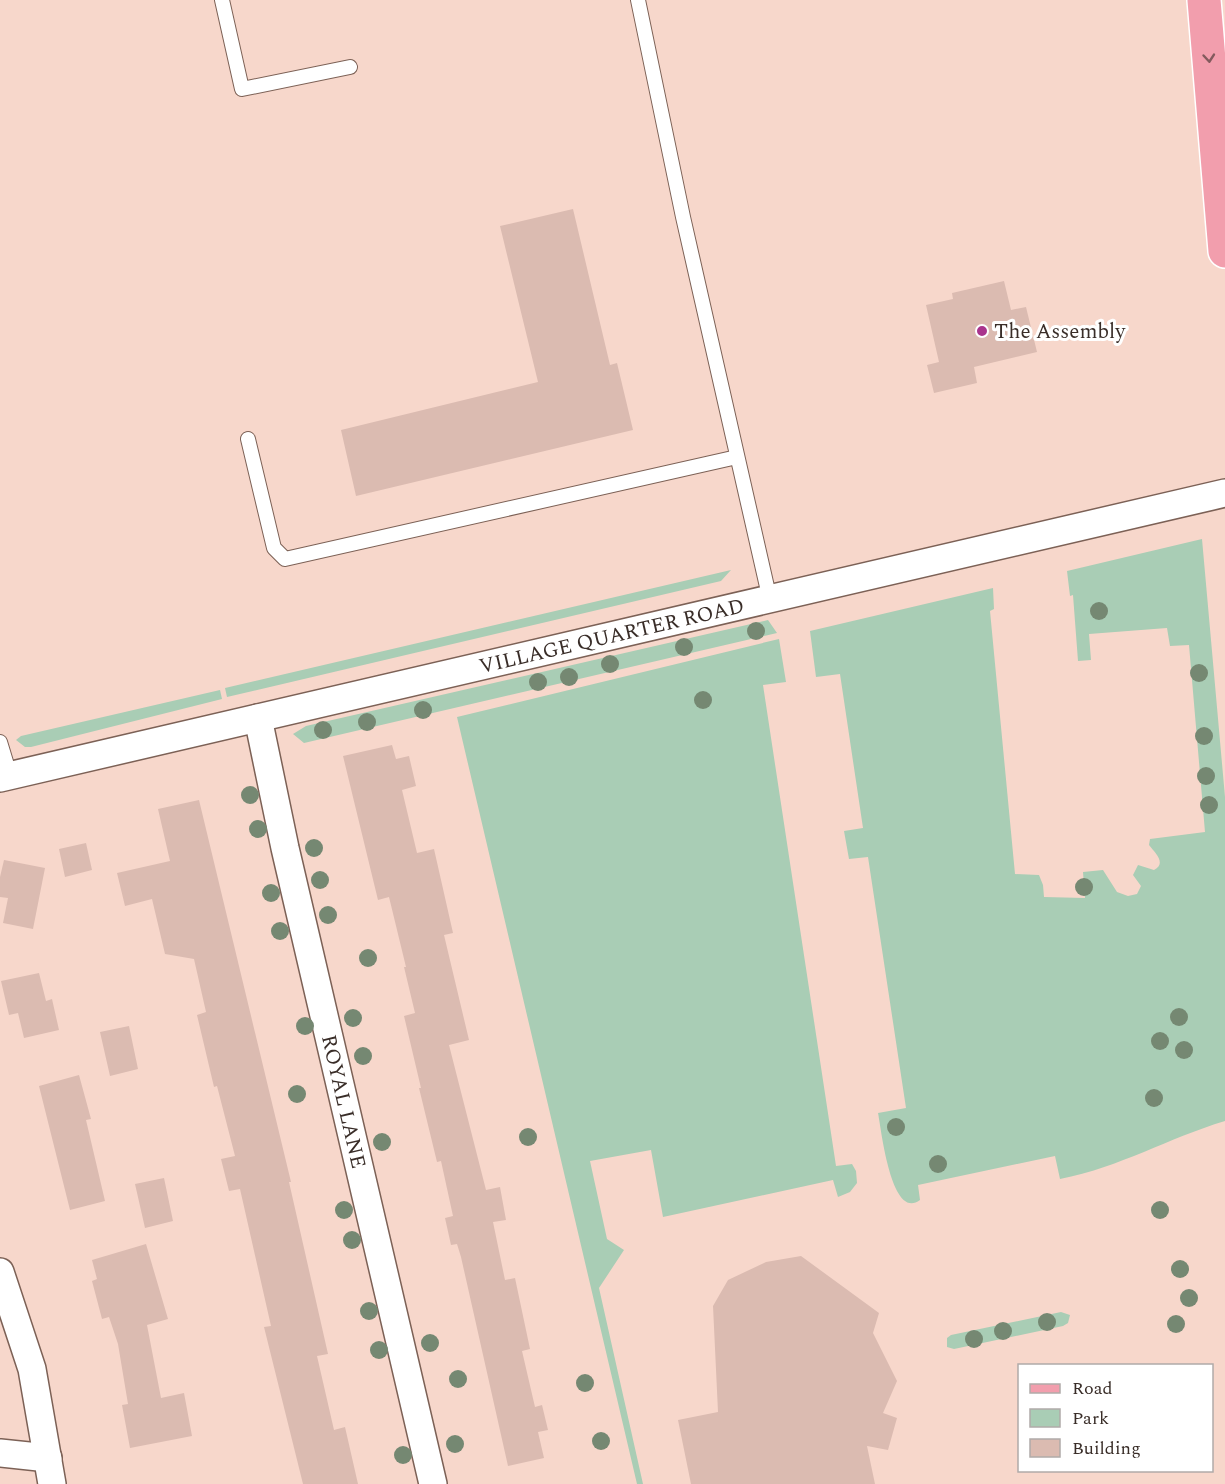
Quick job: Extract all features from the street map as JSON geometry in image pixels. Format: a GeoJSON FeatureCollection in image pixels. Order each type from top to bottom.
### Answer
{"type":"FeatureCollection","features":[{"type":"Feature","properties":{"kind":"main road"},"geometry":{"type":"LineString","coordinates":[[1204,0],[1225,252]]}},
{"type":"Feature","properties":{"kind":"street","name":"VILLAGE QUARTER ROAD"},"geometry":{"type":"LineString","coordinates":[[5,777],[1225,493]]}},
{"type":"Feature","properties":{"kind":"street","name":"ROYAL LANE"},"geometry":{"type":"LineString","coordinates":[[258,718],[285,848],[433,1484]]}},
{"type":"Feature","properties":{"kind":"street"},"geometry":{"type":"LineString","coordinates":[[0,1453],[50,1471],[32,1369],[2,1284]]}},
{"type":"Feature","properties":{"kind":"lane"},"geometry":{"type":"LineString","coordinates":[[222,0],[242,89],[350,66]]}},
{"type":"Feature","properties":{"kind":"lane"},"geometry":{"type":"LineString","coordinates":[[638,0],[683,217],[770,600]]}},
{"type":"Feature","properties":{"kind":"lane"},"geometry":{"type":"LineString","coordinates":[[249,439],[274,548],[285,559],[737,457]]}},
{"type":"Feature","properties":{"kind":"lane"},"geometry":{"type":"LineString","coordinates":[[0,742],[5,777]]}},
{"type":"Feature","properties":{"kind":"green space"},"geometry":{"type":"Polygon","coordinates":[[[1202,539],[1225,797],[1225,1121],[1124,1160],[1060,1179],[1055,1156],[918,1185],[920,1200],[910,1203],[902,1198],[889,1170],[878,1113],[906,1108],[868,857],[849,859],[844,831],[863,828],[840,674],[816,677],[810,631],[993,588],[994,609],[990,611],[1015,874],[1039,875],[1044,897],[1085,898],[1083,872],[1103,870],[1117,892],[1128,896],[1137,894],[1141,886],[1133,875],[1138,865],[1154,870],[1160,864],[1159,858],[1149,845],[1150,839],[1205,832],[1189,645],[1170,646],[1167,628],[1089,634],[1091,660],[1078,661],[1073,595],[1070,596],[1067,571],[1202,539]]]}},
{"type":"Feature","properties":{"kind":"green space"},"geometry":{"type":"Polygon","coordinates":[[[731,570],[721,581],[227,697],[225,688],[731,570]]]}},
{"type":"Feature","properties":{"kind":"green space"},"geometry":{"type":"Polygon","coordinates":[[[768,620],[777,633],[304,743],[293,734],[306,726],[768,620]]]}},
{"type":"Feature","properties":{"kind":"green space"},"geometry":{"type":"Polygon","coordinates":[[[779,639],[786,682],[763,685],[836,1166],[852,1164],[856,1171],[857,1183],[850,1192],[838,1197],[833,1180],[663,1217],[651,1150],[590,1161],[607,1239],[624,1250],[599,1288],[643,1484],[637,1484],[457,717],[779,639]]]}},
{"type":"Feature","properties":{"kind":"green space"},"geometry":{"type":"Polygon","coordinates":[[[220,690],[222,699],[31,747],[25,747],[16,740],[21,736],[220,690]]]}},
{"type":"Feature","properties":{"kind":"green space"},"geometry":{"type":"Polygon","coordinates":[[[1061,1312],[1070,1315],[1068,1323],[1063,1326],[954,1349],[947,1347],[947,1338],[951,1335],[1061,1312]]]}},
{"type":"Feature","properties":{"kind":"building"},"geometry":{"type":"Polygon","coordinates":[[[573,209],[610,365],[617,363],[633,430],[356,496],[341,430],[538,382],[500,226],[573,209]]]}},
{"type":"Feature","properties":{"kind":"building","name":"The Assembly"},"geometry":{"type":"Polygon","coordinates":[[[1004,281],[1011,310],[1026,307],[1037,352],[974,367],[977,383],[934,393],[927,365],[939,362],[926,305],[953,299],[952,293],[1004,281]]]}},
{"type":"Feature","properties":{"kind":"building"},"geometry":{"type":"Polygon","coordinates":[[[392,745],[396,759],[409,756],[416,786],[402,790],[417,853],[434,849],[453,933],[444,935],[469,1040],[449,1045],[486,1190],[500,1187],[506,1220],[493,1222],[505,1280],[515,1278],[530,1349],[522,1351],[535,1407],[542,1405],[548,1430],[538,1432],[544,1458],[508,1466],[461,1257],[457,1244],[451,1245],[445,1218],[453,1216],[441,1161],[437,1162],[404,1016],[415,1013],[404,967],[406,967],[389,897],[378,900],[343,756],[392,745]]]}},
{"type":"Feature","properties":{"kind":"building"},"geometry":{"type":"Polygon","coordinates":[[[199,800],[291,1182],[289,1182],[328,1354],[317,1356],[334,1430],[345,1427],[358,1484],[303,1484],[264,1327],[271,1326],[240,1189],[229,1191],[221,1159],[235,1156],[217,1086],[214,1087],[197,1015],[206,1012],[194,959],[165,954],[152,899],[125,906],[117,873],[170,861],[158,809],[199,800]]]}},
{"type":"Feature","properties":{"kind":"building"},"geometry":{"type":"Polygon","coordinates":[[[86,843],[92,870],[65,877],[59,849],[86,843]]]}},
{"type":"Feature","properties":{"kind":"building"},"geometry":{"type":"Polygon","coordinates":[[[4,860],[45,868],[33,929],[3,923],[8,898],[0,897],[0,877],[4,860]]]}},
{"type":"Feature","properties":{"kind":"building"},"geometry":{"type":"Polygon","coordinates":[[[39,973],[46,1001],[52,999],[59,1030],[24,1038],[18,1013],[9,1015],[1,981],[39,973]]]}},
{"type":"Feature","properties":{"kind":"building"},"geometry":{"type":"Polygon","coordinates":[[[129,1026],[138,1069],[110,1076],[100,1032],[129,1026]]]}},
{"type":"Feature","properties":{"kind":"building"},"geometry":{"type":"Polygon","coordinates":[[[79,1075],[91,1119],[86,1120],[105,1201],[70,1210],[39,1086],[79,1075]]]}},
{"type":"Feature","properties":{"kind":"building"},"geometry":{"type":"Polygon","coordinates":[[[164,1178],[173,1221],[145,1228],[135,1184],[164,1178]]]}},
{"type":"Feature","properties":{"kind":"building"},"geometry":{"type":"Polygon","coordinates":[[[146,1244],[168,1319],[147,1325],[161,1398],[184,1393],[192,1436],[130,1448],[122,1405],[128,1404],[118,1344],[109,1317],[102,1319],[92,1281],[97,1279],[92,1260],[146,1244]]]}},
{"type":"Feature","properties":{"kind":"building"},"geometry":{"type":"Polygon","coordinates":[[[801,1256],[879,1313],[873,1333],[897,1381],[883,1413],[897,1418],[888,1450],[867,1446],[875,1484],[691,1484],[678,1420],[718,1412],[713,1306],[728,1280],[766,1262],[801,1256]]]}},
{"type":"Feature","properties":{"kind":"place","name":"The Assembly"},"geometry":{"type":"Point","coordinates":[982,331]}}]}
